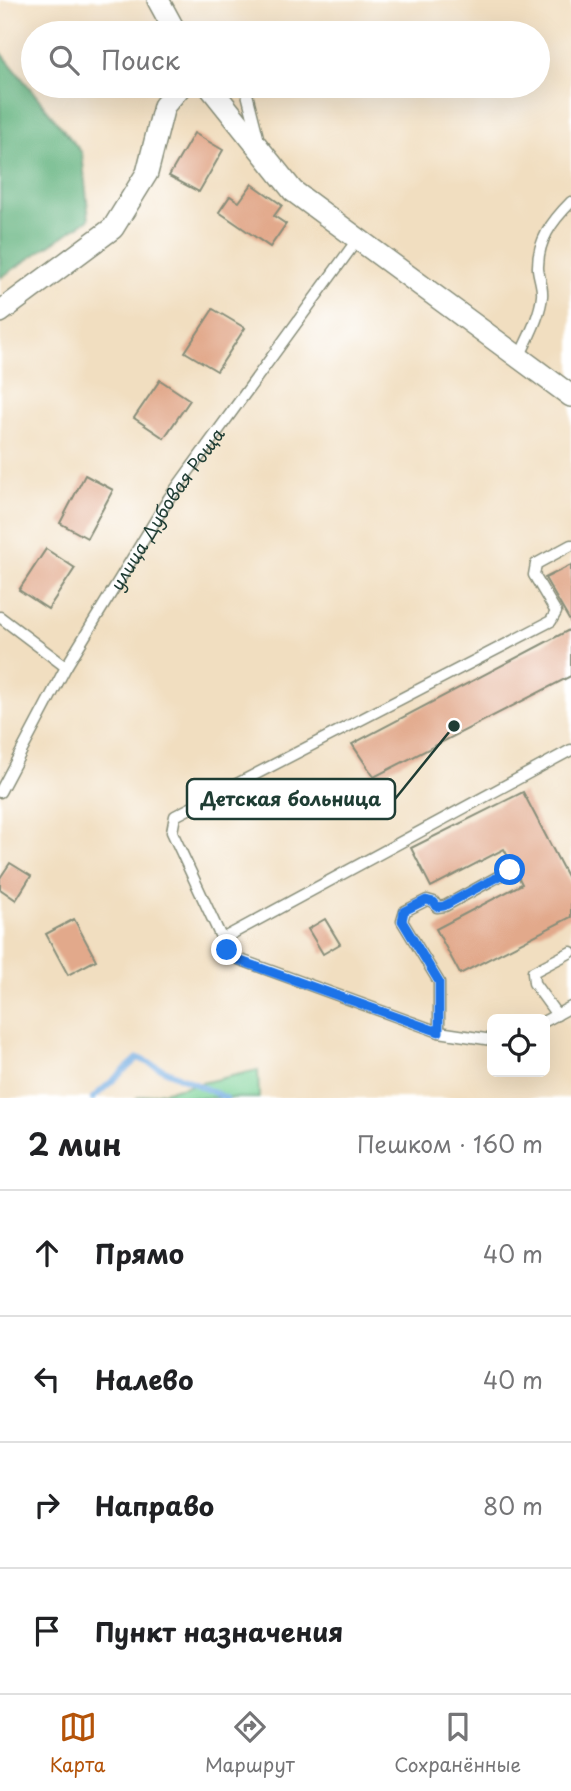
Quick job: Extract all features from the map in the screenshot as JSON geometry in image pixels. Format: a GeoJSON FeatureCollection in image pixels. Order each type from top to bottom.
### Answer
{"type":"FeatureCollection","features":[{"type":"Feature","properties":{"kind":"street"},"geometry":{"type":"LineString","coordinates":[[158,0],[169,21]]}},
{"type":"Feature","properties":{"kind":"street"},"geometry":{"type":"LineString","coordinates":[[0,312],[113,228],[147,173],[164,106],[171,98]]}},
{"type":"Feature","properties":{"kind":"street"},"geometry":{"type":"LineString","coordinates":[[219,98],[293,191],[571,396]]}},
{"type":"Feature","properties":{"kind":"lane"},"geometry":{"type":"LineString","coordinates":[[248,98],[262,151]]}},
{"type":"Feature","properties":{"kind":"lane"},"geometry":{"type":"LineString","coordinates":[[519,358],[540,308],[543,294],[538,268],[541,244],[553,220],[571,202]]}},
{"type":"Feature","properties":{"kind":"lane","name":"улица Дубовая Роща"},"geometry":{"type":"LineString","coordinates":[[0,792],[66,667],[169,498],[357,240]]}},
{"type":"Feature","properties":{"kind":"lane"},"geometry":{"type":"LineString","coordinates":[[487,1040],[439,1032],[238,960],[227,950],[172,832],[175,816],[551,621],[556,612],[534,575],[536,564],[571,545]]}},
{"type":"Feature","properties":{"kind":"lane"},"geometry":{"type":"LineString","coordinates":[[0,617],[66,667]]}},
{"type":"Feature","properties":{"kind":"lane"},"geometry":{"type":"LineString","coordinates":[[222,939],[571,750]]}},
{"type":"Feature","properties":{"kind":"lane"},"geometry":{"type":"LineString","coordinates":[[439,1032],[439,982],[402,921],[404,911],[426,900],[434,902],[437,907],[444,906],[510,870]]}},
{"type":"Feature","properties":{"kind":"lane"},"geometry":{"type":"LineString","coordinates":[[557,1015],[534,983],[533,972],[571,952]]}},
{"type":"Feature","properties":{"kind":"lane"},"geometry":{"type":"LineString","coordinates":[[550,1018],[571,1007]]}},
{"type":"Feature","properties":{"kind":"green space"},"geometry":{"type":"Polygon","coordinates":[[[0,51],[21,77],[21,98],[38,98],[82,153],[89,219],[0,278],[0,51]]]}},
{"type":"Feature","properties":{"kind":"green space"},"geometry":{"type":"Polygon","coordinates":[[[258,1070],[259,1098],[136,1098],[258,1070]]]}},
{"type":"Feature","properties":{"kind":"building"},"geometry":{"type":"Polygon","coordinates":[[[194,133],[223,150],[199,192],[169,176],[194,133]]]}},
{"type":"Feature","properties":{"kind":"building"},"geometry":{"type":"Polygon","coordinates":[[[252,184],[282,205],[274,216],[286,224],[270,247],[219,212],[230,196],[239,202],[252,184]]]}},
{"type":"Feature","properties":{"kind":"building"},"geometry":{"type":"Polygon","coordinates":[[[213,309],[245,328],[217,371],[185,352],[213,309]]]}},
{"type":"Feature","properties":{"kind":"building"},"geometry":{"type":"Polygon","coordinates":[[[160,380],[190,400],[164,438],[134,418],[160,380]]]}},
{"type":"Feature","properties":{"kind":"building"},"geometry":{"type":"Polygon","coordinates":[[[85,475],[113,490],[87,538],[60,523],[85,475]]]}},
{"type":"Feature","properties":{"kind":"building"},"geometry":{"type":"Polygon","coordinates":[[[46,549],[75,568],[48,609],[19,590],[46,549]]]}},
{"type":"Feature","properties":{"kind":"building"},"geometry":{"type":"Polygon","coordinates":[[[571,565],[571,623],[545,578],[571,565]]]}},
{"type":"Feature","properties":{"kind":"building"},"geometry":{"type":"Polygon","coordinates":[[[571,629],[571,676],[374,777],[352,744],[571,629]]]}},
{"type":"Feature","properties":{"kind":"building"},"geometry":{"type":"Polygon","coordinates":[[[523,792],[571,884],[571,917],[460,974],[436,929],[522,884],[517,867],[504,849],[431,887],[411,848],[523,792]]]}},
{"type":"Feature","properties":{"kind":"building"},"geometry":{"type":"Polygon","coordinates":[[[10,863],[31,876],[16,900],[0,889],[0,878],[10,863]]]}},
{"type":"Feature","properties":{"kind":"building"},"geometry":{"type":"Polygon","coordinates":[[[74,919],[96,960],[68,975],[46,934],[74,919]]]}},
{"type":"Feature","properties":{"kind":"building"},"geometry":{"type":"Polygon","coordinates":[[[325,919],[340,944],[323,954],[308,929],[325,919]]]}},
{"type":"Feature","properties":{"kind":"waterway"},"geometry":{"type":"LineString","coordinates":[[93,1098],[138,1058],[226,1098]]}},
{"type":"Feature","properties":{"kind":"place","name":"Детская больница"},"geometry":{"type":"Point","coordinates":[454,726]}},
{"type":"Feature","properties":{"kind":"route"},"geometry":{"type":"LineString","coordinates":[[227,950],[238,960],[439,1032],[439,982],[402,921],[404,911],[426,900],[434,902],[437,907],[444,906],[510,870]]}}]}
